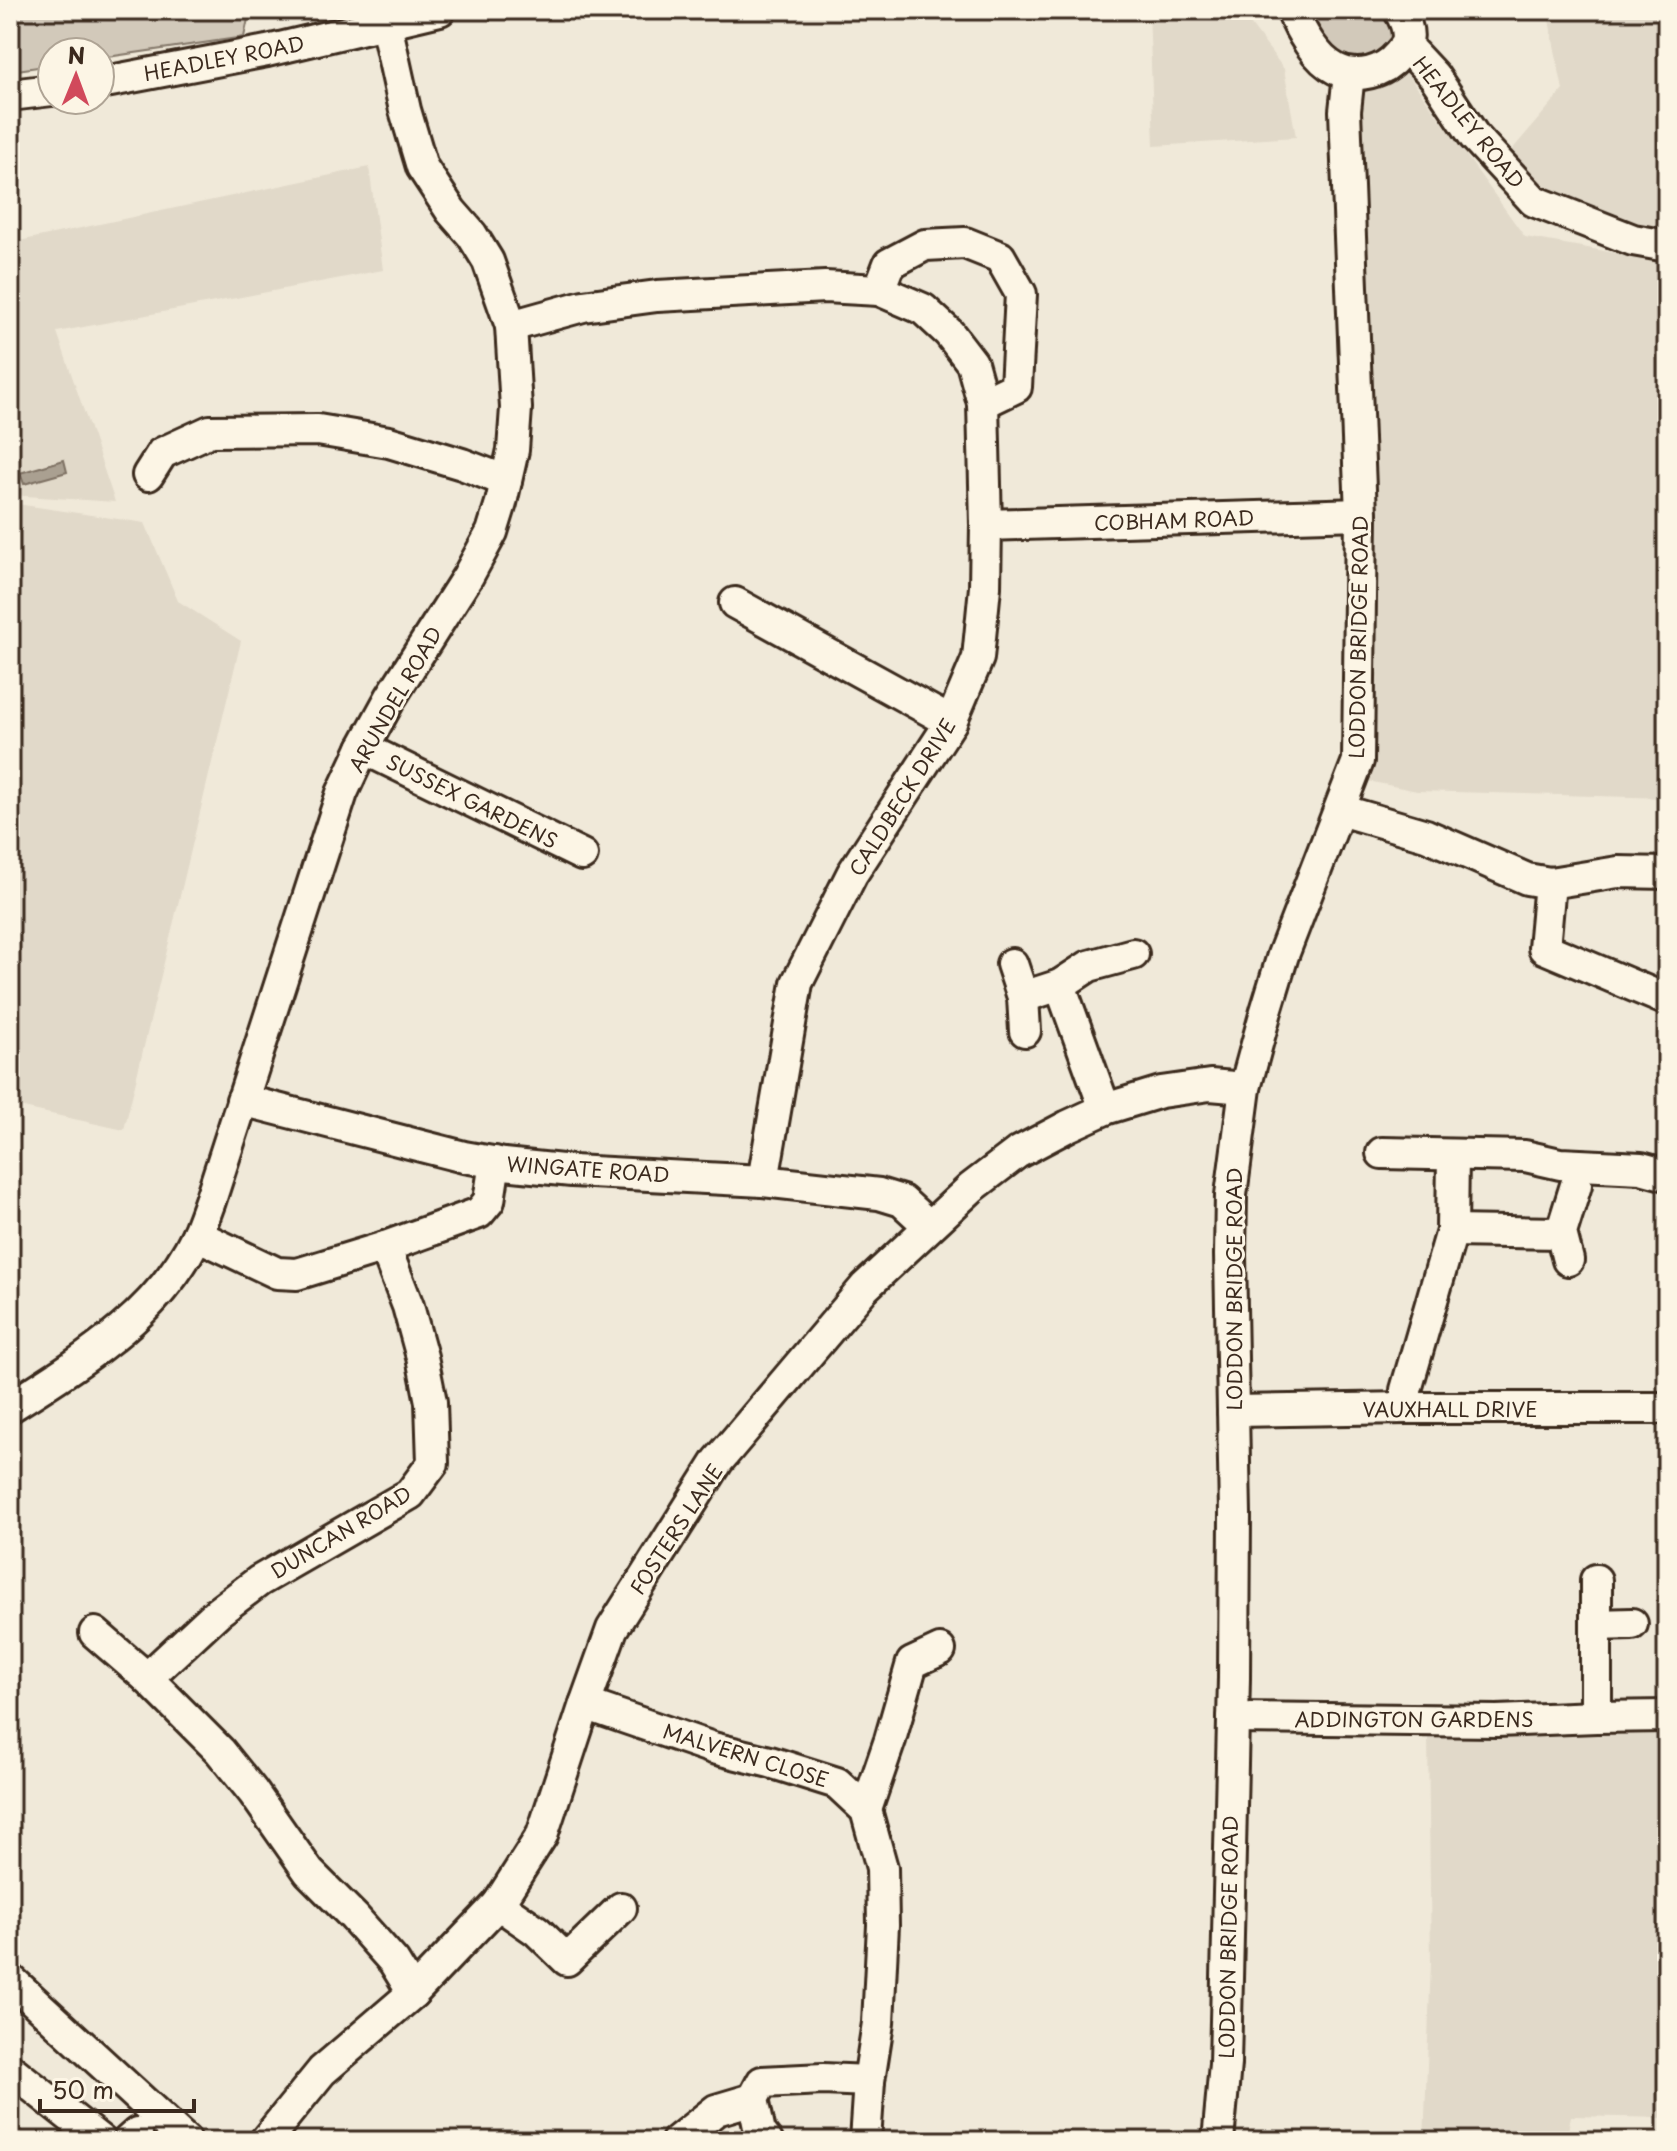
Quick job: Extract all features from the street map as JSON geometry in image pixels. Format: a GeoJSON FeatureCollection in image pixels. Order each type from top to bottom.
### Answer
{"type":"FeatureCollection","features":[{"type":"Feature","properties":{"kind":"street","name":"HEADLEY ROAD"},"geometry":{"type":"LineString","coordinates":[[116,80],[258,53],[440,10]]}},
{"type":"Feature","properties":{"kind":"street"},"geometry":{"type":"LineString","coordinates":[[1292,10],[1302,32],[1324,61],[1349,74],[1372,72],[1389,66],[1406,46],[1405,20],[1399,10]]}},
{"type":"Feature","properties":{"kind":"street","name":"ARUNDEL ROAD"},"geometry":{"type":"LineString","coordinates":[[10,1407],[109,1341],[148,1306],[197,1235],[342,793],[391,697],[468,576],[492,532],[506,481],[513,450],[516,408],[511,326],[488,261],[422,167],[405,110],[386,24]]}},
{"type":"Feature","properties":{"kind":"street","name":"HEADLEY ROAD"},"geometry":{"type":"LineString","coordinates":[[1406,46],[1434,76],[1474,136],[1534,201],[1633,240],[1667,246]]}},
{"type":"Feature","properties":{"kind":"street","name":"LODDON BRIDGE ROAD"},"geometry":{"type":"LineString","coordinates":[[1218,2141],[1225,2064],[1233,1718],[1235,1514],[1231,1195],[1245,1088],[1283,955],[1358,761],[1361,514],[1345,111],[1349,74]]}},
{"type":"Feature","properties":{"kind":"street"},"geometry":{"type":"LineString","coordinates":[[10,95],[36,92]]}},
{"type":"Feature","properties":{"kind":"street"},"geometry":{"type":"LineString","coordinates":[[879,290],[889,264],[925,245],[965,243],[1000,257],[1021,294],[1016,387],[983,403]]}},
{"type":"Feature","properties":{"kind":"street","name":"CALDBECK DRIVE"},"geometry":{"type":"LineString","coordinates":[[511,326],[583,306],[657,296],[825,287],[879,290],[923,309],[949,333],[972,363],[983,403],[986,525],[985,587],[978,658],[951,722],[852,874],[797,983],[763,1181]]}},
{"type":"Feature","properties":{"kind":"street"},"geometry":{"type":"LineString","coordinates":[[148,475],[162,453],[210,431],[259,429],[318,430],[389,442],[506,481]]}},
{"type":"Feature","properties":{"kind":"street","name":"COBHAM ROAD"},"geometry":{"type":"LineString","coordinates":[[986,525],[1361,514]]}},
{"type":"Feature","properties":{"kind":"street"},"geometry":{"type":"LineString","coordinates":[[735,603],[951,722]]}},
{"type":"Feature","properties":{"kind":"street","name":"SUSSEX GARDENS"},"geometry":{"type":"LineString","coordinates":[[363,748],[582,855]]}},
{"type":"Feature","properties":{"kind":"street"},"geometry":{"type":"LineString","coordinates":[[1340,810],[1426,835],[1527,879],[1550,883],[1618,872],[1667,873]]}},
{"type":"Feature","properties":{"kind":"street"},"geometry":{"type":"LineString","coordinates":[[1550,883],[1544,948],[1667,1000]]}},
{"type":"Feature","properties":{"kind":"street"},"geometry":{"type":"LineString","coordinates":[[1023,997],[1060,985],[1089,966],[1133,954]]}},
{"type":"Feature","properties":{"kind":"street"},"geometry":{"type":"LineString","coordinates":[[1012,964],[1023,997],[1025,1031]]}},
{"type":"Feature","properties":{"kind":"street"},"geometry":{"type":"LineString","coordinates":[[1060,985],[1105,1109]]}},
{"type":"Feature","properties":{"kind":"street","name":"FOSTERS LANE"},"geometry":{"type":"LineString","coordinates":[[265,2141],[322,2071],[413,1993],[498,1904],[542,1835],[612,1629],[718,1461],[865,1287],[971,1188],[1017,1153],[1068,1126],[1105,1109],[1161,1092],[1210,1085],[1245,1088]]}},
{"type":"Feature","properties":{"kind":"street","name":"WINGATE ROAD"},"geometry":{"type":"LineString","coordinates":[[242,1100],[495,1162],[572,1171],[763,1181],[879,1194],[902,1201],[929,1226]]}},
{"type":"Feature","properties":{"kind":"street"},"geometry":{"type":"LineString","coordinates":[[1382,1153],[1525,1156],[1560,1164],[1641,1168],[1667,1175]]}},
{"type":"Feature","properties":{"kind":"street"},"geometry":{"type":"LineString","coordinates":[[1406,1408],[1406,1390],[1452,1231],[1453,1155]]}},
{"type":"Feature","properties":{"kind":"street"},"geometry":{"type":"LineString","coordinates":[[197,1235],[277,1273],[297,1274],[479,1213],[489,1201],[495,1162]]}},
{"type":"Feature","properties":{"kind":"street"},"geometry":{"type":"LineString","coordinates":[[1452,1231],[1564,1247],[1576,1185]]}},
{"type":"Feature","properties":{"kind":"street","name":"DUNCAN ROAD"},"geometry":{"type":"LineString","coordinates":[[147,1678],[218,1612],[259,1581],[410,1494],[433,1463],[431,1402],[422,1357],[408,1306],[385,1247]]}},
{"type":"Feature","properties":{"kind":"street","name":"VAUXHALL DRIVE"},"geometry":{"type":"LineString","coordinates":[[1233,1411],[1667,1408]]}},
{"type":"Feature","properties":{"kind":"street"},"geometry":{"type":"LineString","coordinates":[[1596,1580],[1596,1717]]}},
{"type":"Feature","properties":{"kind":"street"},"geometry":{"type":"LineString","coordinates":[[1596,1625],[1632,1624]]}},
{"type":"Feature","properties":{"kind":"street"},"geometry":{"type":"LineString","coordinates":[[95,1633],[147,1678],[220,1751],[309,1872],[394,1962],[413,1993]]}},
{"type":"Feature","properties":{"kind":"street"},"geometry":{"type":"LineString","coordinates":[[865,2141],[869,2081],[878,2023],[883,1925],[882,1868],[866,1810],[890,1740],[904,1652],[940,1650]]}},
{"type":"Feature","properties":{"kind":"street","name":"MALVERN CLOSE"},"geometry":{"type":"LineString","coordinates":[[585,1704],[713,1748],[837,1783],[866,1810]]}},
{"type":"Feature","properties":{"kind":"street","name":"ADDINGTON GARDENS"},"geometry":{"type":"LineString","coordinates":[[1233,1718],[1497,1721],[1667,1716]]}},
{"type":"Feature","properties":{"kind":"street"},"geometry":{"type":"LineString","coordinates":[[498,1904],[537,1931],[563,1972],[621,1908]]}},
{"type":"Feature","properties":{"kind":"street"},"geometry":{"type":"LineString","coordinates":[[10,1979],[186,2141]]}},
{"type":"Feature","properties":{"kind":"street"},"geometry":{"type":"LineString","coordinates":[[10,2069],[101,2141]]}},
{"type":"Feature","properties":{"kind":"street"},"geometry":{"type":"LineString","coordinates":[[767,2141],[760,2132],[753,2099],[762,2082],[823,2079],[869,2081]]}},
{"type":"Feature","properties":{"kind":"street"},"geometry":{"type":"LineString","coordinates":[[677,2141],[716,2110],[753,2099]]}},
{"type":"Feature","properties":{"kind":"shaded area"},"geometry":{"type":"Polygon","coordinates":[[[10,10],[250,10],[244,37],[116,56],[116,36],[36,36],[36,67],[10,71],[10,10]]]}},
{"type":"Feature","properties":{"kind":"shaded area"},"geometry":{"type":"Polygon","coordinates":[[[1149,10],[1213,10],[1248,21],[1284,69],[1296,137],[1154,146],[1149,10]]]}},
{"type":"Feature","properties":{"kind":"shaded area"},"geometry":{"type":"Polygon","coordinates":[[[1304,10],[1389,10],[1396,44],[1366,63],[1333,57],[1304,10]]]}},
{"type":"Feature","properties":{"kind":"shaded area"},"geometry":{"type":"Polygon","coordinates":[[[1547,10],[1667,10],[1667,238],[1538,189],[1511,151],[1563,90],[1547,10]]]}},
{"type":"Feature","properties":{"kind":"shaded area"},"geometry":{"type":"Polygon","coordinates":[[[1406,72],[1525,237],[1667,262],[1667,798],[1417,791],[1363,780],[1356,91],[1406,72]]]}},
{"type":"Feature","properties":{"kind":"shaded area"},"geometry":{"type":"Polygon","coordinates":[[[369,167],[383,270],[57,332],[115,502],[10,495],[10,243],[369,167]]]}},
{"type":"Feature","properties":{"kind":"shaded area"},"geometry":{"type":"Polygon","coordinates":[[[64,460],[67,472],[24,484],[20,473],[64,460]]]}},
{"type":"Feature","properties":{"kind":"shaded area"},"geometry":{"type":"Polygon","coordinates":[[[10,503],[145,523],[178,601],[241,641],[124,1130],[10,1105],[10,503]]]}},
{"type":"Feature","properties":{"kind":"shaded area"},"geometry":{"type":"Polygon","coordinates":[[[1667,1734],[1667,2118],[1571,2116],[1566,2141],[1424,2141],[1431,1963],[1428,1736],[1667,1734]]]}}]}
